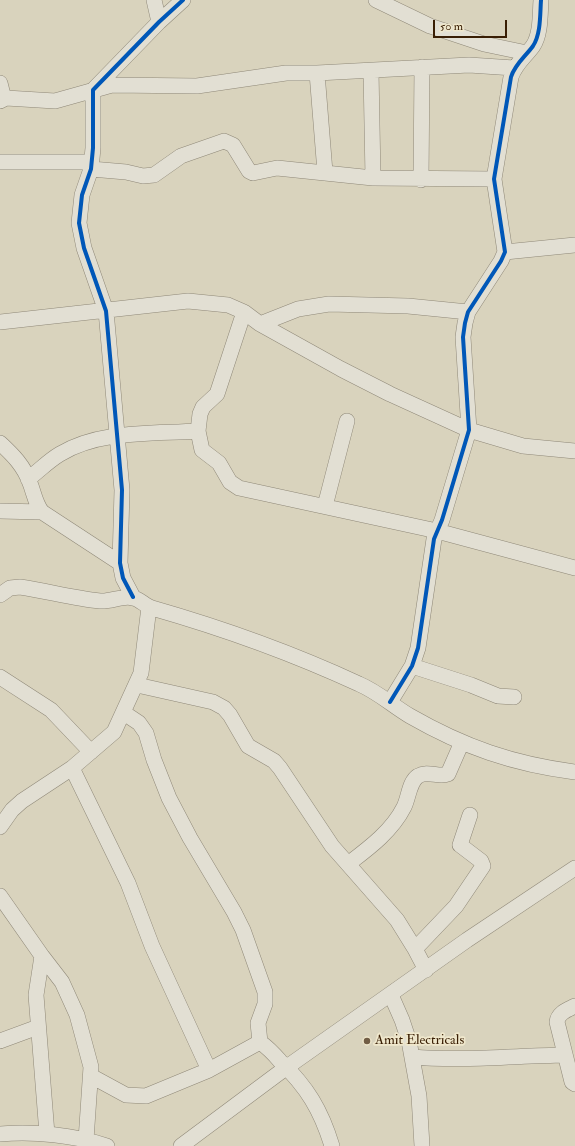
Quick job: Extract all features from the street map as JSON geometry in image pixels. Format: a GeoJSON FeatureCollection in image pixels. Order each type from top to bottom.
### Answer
{"type":"FeatureCollection","features":[{"type":"Feature","properties":{"kind":"street"},"geometry":{"type":"LineString","coordinates":[[154,0],[158,22]]}},
{"type":"Feature","properties":{"kind":"street"},"geometry":{"type":"LineString","coordinates":[[183,0],[158,22],[93,90],[91,165],[82,195],[79,223],[84,248],[106,311],[122,490],[120,563],[123,578],[133,598],[149,607],[204,623],[252,640],[360,684],[410,716],[462,742],[499,757],[525,764],[575,772]]}},
{"type":"Feature","properties":{"kind":"street"},"geometry":{"type":"LineString","coordinates":[[376,0],[430,26],[484,44],[527,53]]}},
{"type":"Feature","properties":{"kind":"street"},"geometry":{"type":"LineString","coordinates":[[390,702],[412,666],[419,641],[432,548],[469,430],[463,337],[464,323],[468,312],[501,261],[505,252],[494,179],[508,92],[514,68],[534,45],[538,33],[541,0]]}},
{"type":"Feature","properties":{"kind":"street"},"geometry":{"type":"LineString","coordinates":[[0,83],[3,99],[55,101],[120,84],[197,86],[286,72],[317,73],[371,71],[469,65],[514,68]]}},
{"type":"Feature","properties":{"kind":"street"},"geometry":{"type":"LineString","coordinates":[[421,180],[422,67]]}},
{"type":"Feature","properties":{"kind":"street"},"geometry":{"type":"LineString","coordinates":[[371,71],[373,178]]}},
{"type":"Feature","properties":{"kind":"street"},"geometry":{"type":"LineString","coordinates":[[317,73],[325,172]]}},
{"type":"Feature","properties":{"kind":"street"},"geometry":{"type":"LineString","coordinates":[[0,162],[91,165],[143,176],[154,175],[181,156],[224,141],[233,145],[251,172],[277,168],[373,178],[421,180],[494,179]]}},
{"type":"Feature","properties":{"kind":"street"},"geometry":{"type":"LineString","coordinates":[[505,252],[575,245]]}},
{"type":"Feature","properties":{"kind":"street"},"geometry":{"type":"LineString","coordinates":[[0,322],[188,301],[228,305],[244,312],[260,324],[390,394],[469,430],[524,446],[575,451]]}},
{"type":"Feature","properties":{"kind":"street"},"geometry":{"type":"LineString","coordinates":[[260,324],[298,309],[329,304],[408,306],[468,312]]}},
{"type":"Feature","properties":{"kind":"street"},"geometry":{"type":"LineString","coordinates":[[244,312],[217,394],[201,410],[198,431],[202,450],[219,462],[232,484],[239,488],[437,531],[575,568]]}},
{"type":"Feature","properties":{"kind":"street"},"geometry":{"type":"LineString","coordinates":[[325,506],[347,421]]}},
{"type":"Feature","properties":{"kind":"street"},"geometry":{"type":"LineString","coordinates":[[28,479],[53,458],[66,451],[96,440],[118,436],[198,431]]}},
{"type":"Feature","properties":{"kind":"street"},"geometry":{"type":"LineString","coordinates":[[0,443],[22,465],[36,505],[42,512],[120,563]]}},
{"type":"Feature","properties":{"kind":"street"},"geometry":{"type":"LineString","coordinates":[[0,511],[42,512]]}},
{"type":"Feature","properties":{"kind":"street"},"geometry":{"type":"LineString","coordinates":[[0,595],[10,588],[20,587],[102,601],[133,598]]}},
{"type":"Feature","properties":{"kind":"street"},"geometry":{"type":"LineString","coordinates":[[0,827],[12,810],[22,801],[72,768],[114,732],[137,685],[143,665],[149,607]]}},
{"type":"Feature","properties":{"kind":"street"},"geometry":{"type":"LineString","coordinates":[[412,666],[464,682],[498,696],[514,697]]}},
{"type":"Feature","properties":{"kind":"street"},"geometry":{"type":"LineString","coordinates":[[0,677],[51,710],[91,752]]}},
{"type":"Feature","properties":{"kind":"street"},"geometry":{"type":"LineString","coordinates":[[137,685],[213,702],[224,708],[233,720],[248,746],[274,761],[332,846],[390,910],[415,948],[426,970]]}},
{"type":"Feature","properties":{"kind":"street"},"geometry":{"type":"LineString","coordinates":[[124,713],[139,723],[146,733],[154,760],[169,798],[190,838],[241,925],[265,992],[265,1004],[258,1023],[260,1042],[295,1073],[311,1096],[332,1146]]}},
{"type":"Feature","properties":{"kind":"street"},"geometry":{"type":"LineString","coordinates":[[348,864],[381,837],[393,823],[403,808],[410,787],[416,778],[428,773],[448,774],[462,742]]}},
{"type":"Feature","properties":{"kind":"street"},"geometry":{"type":"LineString","coordinates":[[72,768],[128,883],[152,946],[209,1070]]}},
{"type":"Feature","properties":{"kind":"street"},"geometry":{"type":"LineString","coordinates":[[415,948],[456,906],[483,866],[481,861],[460,845],[470,815]]}},
{"type":"Feature","properties":{"kind":"street"},"geometry":{"type":"LineString","coordinates":[[181,1146],[287,1067],[575,868]]}},
{"type":"Feature","properties":{"kind":"street"},"geometry":{"type":"LineString","coordinates":[[0,896],[62,982],[70,996],[88,1050],[91,1076],[86,1140]]}},
{"type":"Feature","properties":{"kind":"street"},"geometry":{"type":"LineString","coordinates":[[42,956],[36,990],[47,1134]]}},
{"type":"Feature","properties":{"kind":"street"},"geometry":{"type":"LineString","coordinates":[[391,995],[406,1030],[412,1057],[420,1104],[422,1146]]}},
{"type":"Feature","properties":{"kind":"street"},"geometry":{"type":"LineString","coordinates":[[575,1006],[563,1012],[557,1018],[564,1055],[572,1082],[575,1084]]}},
{"type":"Feature","properties":{"kind":"street"},"geometry":{"type":"LineString","coordinates":[[0,1041],[38,1027]]}},
{"type":"Feature","properties":{"kind":"street"},"geometry":{"type":"LineString","coordinates":[[91,1076],[122,1094],[142,1097],[209,1070],[260,1042]]}},
{"type":"Feature","properties":{"kind":"street"},"geometry":{"type":"LineString","coordinates":[[412,1057],[464,1060],[516,1056],[564,1055]]}},
{"type":"Feature","properties":{"kind":"street"},"geometry":{"type":"LineString","coordinates":[[0,1134],[47,1134],[86,1140],[107,1146]]}},
{"type":"Feature","properties":{"kind":"cycle path"},"geometry":{"type":"LineString","coordinates":[[133,597],[123,578],[120,563],[122,490],[106,311],[84,248],[79,223],[82,195],[91,169],[93,148],[93,90],[159,22],[183,0]]}},
{"type":"Feature","properties":{"kind":"cycle path"},"geometry":{"type":"LineString","coordinates":[[390,702],[412,666],[418,648],[434,539],[442,520],[469,430],[463,337],[465,323],[468,312],[501,261],[505,252],[494,179],[511,77],[518,64],[536,41],[540,24],[541,0]]}},
{"type":"Feature","properties":{"kind":"place","name":"Amit Electricals"},"geometry":{"type":"Point","coordinates":[367,1041]}}]}
